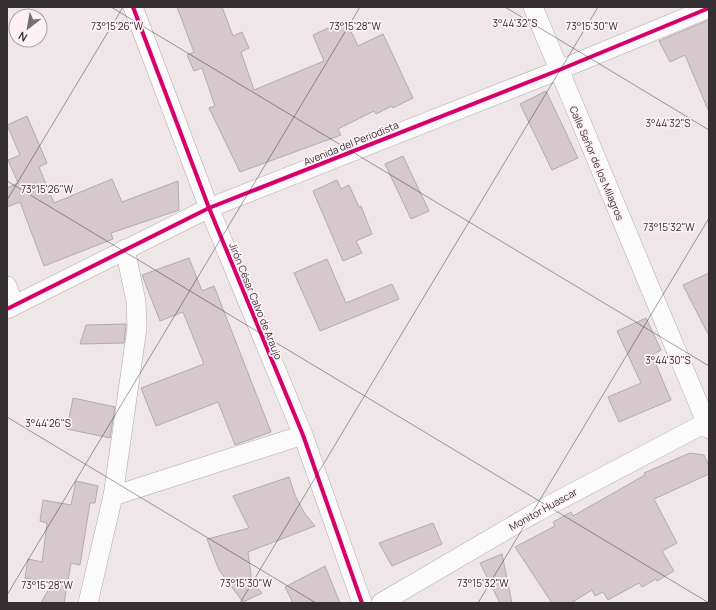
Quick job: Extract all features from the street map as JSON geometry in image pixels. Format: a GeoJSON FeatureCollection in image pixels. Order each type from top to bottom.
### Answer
{"type":"FeatureCollection","features":[{"type":"Feature","properties":{"kind":"street","name":"Jirón César Calvo de Araujo"},"geometry":{"type":"LineString","coordinates":[[133,7],[209,208],[303,436],[362,603]]}},
{"type":"Feature","properties":{"kind":"street","name":"Calle Señor de los Milagros"},"geometry":{"type":"LineString","coordinates":[[533,7],[708,424]]}},
{"type":"Feature","properties":{"kind":"street","name":"Avenida del Periodista"},"geometry":{"type":"LineString","coordinates":[[11,307],[209,208],[559,70],[709,8]]}},
{"type":"Feature","properties":{"kind":"street"},"geometry":{"type":"LineString","coordinates":[[88,603],[113,496],[137,328],[136,301],[125,249]]}},
{"type":"Feature","properties":{"kind":"street"},"geometry":{"type":"LineString","coordinates":[[7,286],[11,307]]}},
{"type":"Feature","properties":{"kind":"street","name":"Monitor Huascar"},"geometry":{"type":"LineString","coordinates":[[381,603],[533,514],[708,424]]}},
{"type":"Feature","properties":{"kind":"street"},"geometry":{"type":"LineString","coordinates":[[113,496],[303,436]]}},
{"type":"Feature","properties":{"kind":"building"},"geometry":{"type":"Polygon","coordinates":[[[177,7],[222,7],[233,36],[242,32],[249,48],[241,52],[254,90],[324,61],[313,35],[346,21],[358,46],[383,34],[413,98],[393,108],[392,106],[376,114],[374,111],[338,129],[341,135],[240,172],[209,108],[215,106],[202,68],[194,71],[187,55],[194,52],[177,7]]]}},
{"type":"Feature","properties":{"kind":"building"},"geometry":{"type":"Polygon","coordinates":[[[709,20],[709,112],[685,55],[670,62],[659,41],[709,20]]]}},
{"type":"Feature","properties":{"kind":"building"},"geometry":{"type":"Polygon","coordinates":[[[546,91],[578,158],[552,170],[520,104],[546,91]]]}},
{"type":"Feature","properties":{"kind":"building"},"geometry":{"type":"Polygon","coordinates":[[[27,116],[47,163],[39,167],[54,203],[112,179],[122,202],[178,181],[179,210],[111,233],[113,239],[44,266],[20,202],[7,207],[7,188],[18,183],[8,160],[20,155],[7,125],[27,116]]]}},
{"type":"Feature","properties":{"kind":"building"},"geometry":{"type":"Polygon","coordinates":[[[403,156],[429,211],[411,219],[385,164],[403,156]]]}},
{"type":"Feature","properties":{"kind":"building"},"geometry":{"type":"Polygon","coordinates":[[[337,180],[341,189],[349,185],[359,207],[361,206],[372,234],[356,241],[362,253],[343,261],[313,191],[337,180]]]}},
{"type":"Feature","properties":{"kind":"building"},"geometry":{"type":"Polygon","coordinates":[[[189,258],[202,291],[214,286],[271,432],[235,445],[218,402],[156,426],[141,388],[204,364],[183,312],[160,321],[142,275],[189,258]]]}},
{"type":"Feature","properties":{"kind":"building"},"geometry":{"type":"Polygon","coordinates":[[[327,259],[346,303],[392,284],[399,299],[320,331],[294,273],[327,259]]]}},
{"type":"Feature","properties":{"kind":"building"},"geometry":{"type":"Polygon","coordinates":[[[709,273],[709,336],[683,285],[709,273]]]}},
{"type":"Feature","properties":{"kind":"building"},"geometry":{"type":"Polygon","coordinates":[[[646,318],[661,350],[652,355],[671,400],[619,422],[608,397],[641,383],[617,331],[646,318]]]}},
{"type":"Feature","properties":{"kind":"building"},"geometry":{"type":"Polygon","coordinates":[[[126,324],[124,343],[80,344],[86,325],[126,324]]]}},
{"type":"Feature","properties":{"kind":"building"},"geometry":{"type":"Polygon","coordinates":[[[73,398],[115,407],[110,438],[67,429],[73,398]]]}},
{"type":"Feature","properties":{"kind":"building"},"geometry":{"type":"Polygon","coordinates":[[[690,453],[704,455],[709,466],[709,474],[654,499],[677,543],[662,551],[674,571],[657,581],[656,579],[642,587],[639,583],[608,600],[603,592],[595,596],[592,590],[571,603],[552,603],[515,547],[555,526],[553,522],[571,512],[573,516],[645,475],[644,473],[690,453]]]}},
{"type":"Feature","properties":{"kind":"building"},"geometry":{"type":"Polygon","coordinates":[[[289,477],[295,495],[305,514],[315,526],[248,552],[252,582],[262,593],[243,602],[219,570],[207,539],[249,528],[233,496],[289,477]]]}},
{"type":"Feature","properties":{"kind":"building"},"geometry":{"type":"Polygon","coordinates":[[[76,481],[98,486],[95,503],[90,503],[80,565],[71,563],[64,603],[41,603],[52,583],[25,578],[28,559],[42,562],[47,523],[40,521],[43,500],[71,505],[76,481]]]}},
{"type":"Feature","properties":{"kind":"building"},"geometry":{"type":"Polygon","coordinates":[[[433,523],[442,544],[392,566],[379,543],[433,523]]]}},
{"type":"Feature","properties":{"kind":"building"},"geometry":{"type":"Polygon","coordinates":[[[502,554],[512,603],[500,603],[480,563],[502,554]]]}},
{"type":"Feature","properties":{"kind":"building"},"geometry":{"type":"Polygon","coordinates":[[[325,566],[340,603],[293,603],[285,587],[325,566]]]}},
{"type":"Feature","properties":{"kind":"cycle path"},"geometry":{"type":"LineString","coordinates":[[133,7],[209,208],[303,435],[362,603]]}},
{"type":"Feature","properties":{"kind":"cycle path"},"geometry":{"type":"LineString","coordinates":[[7,309],[209,208],[559,70],[709,8]]}}]}
